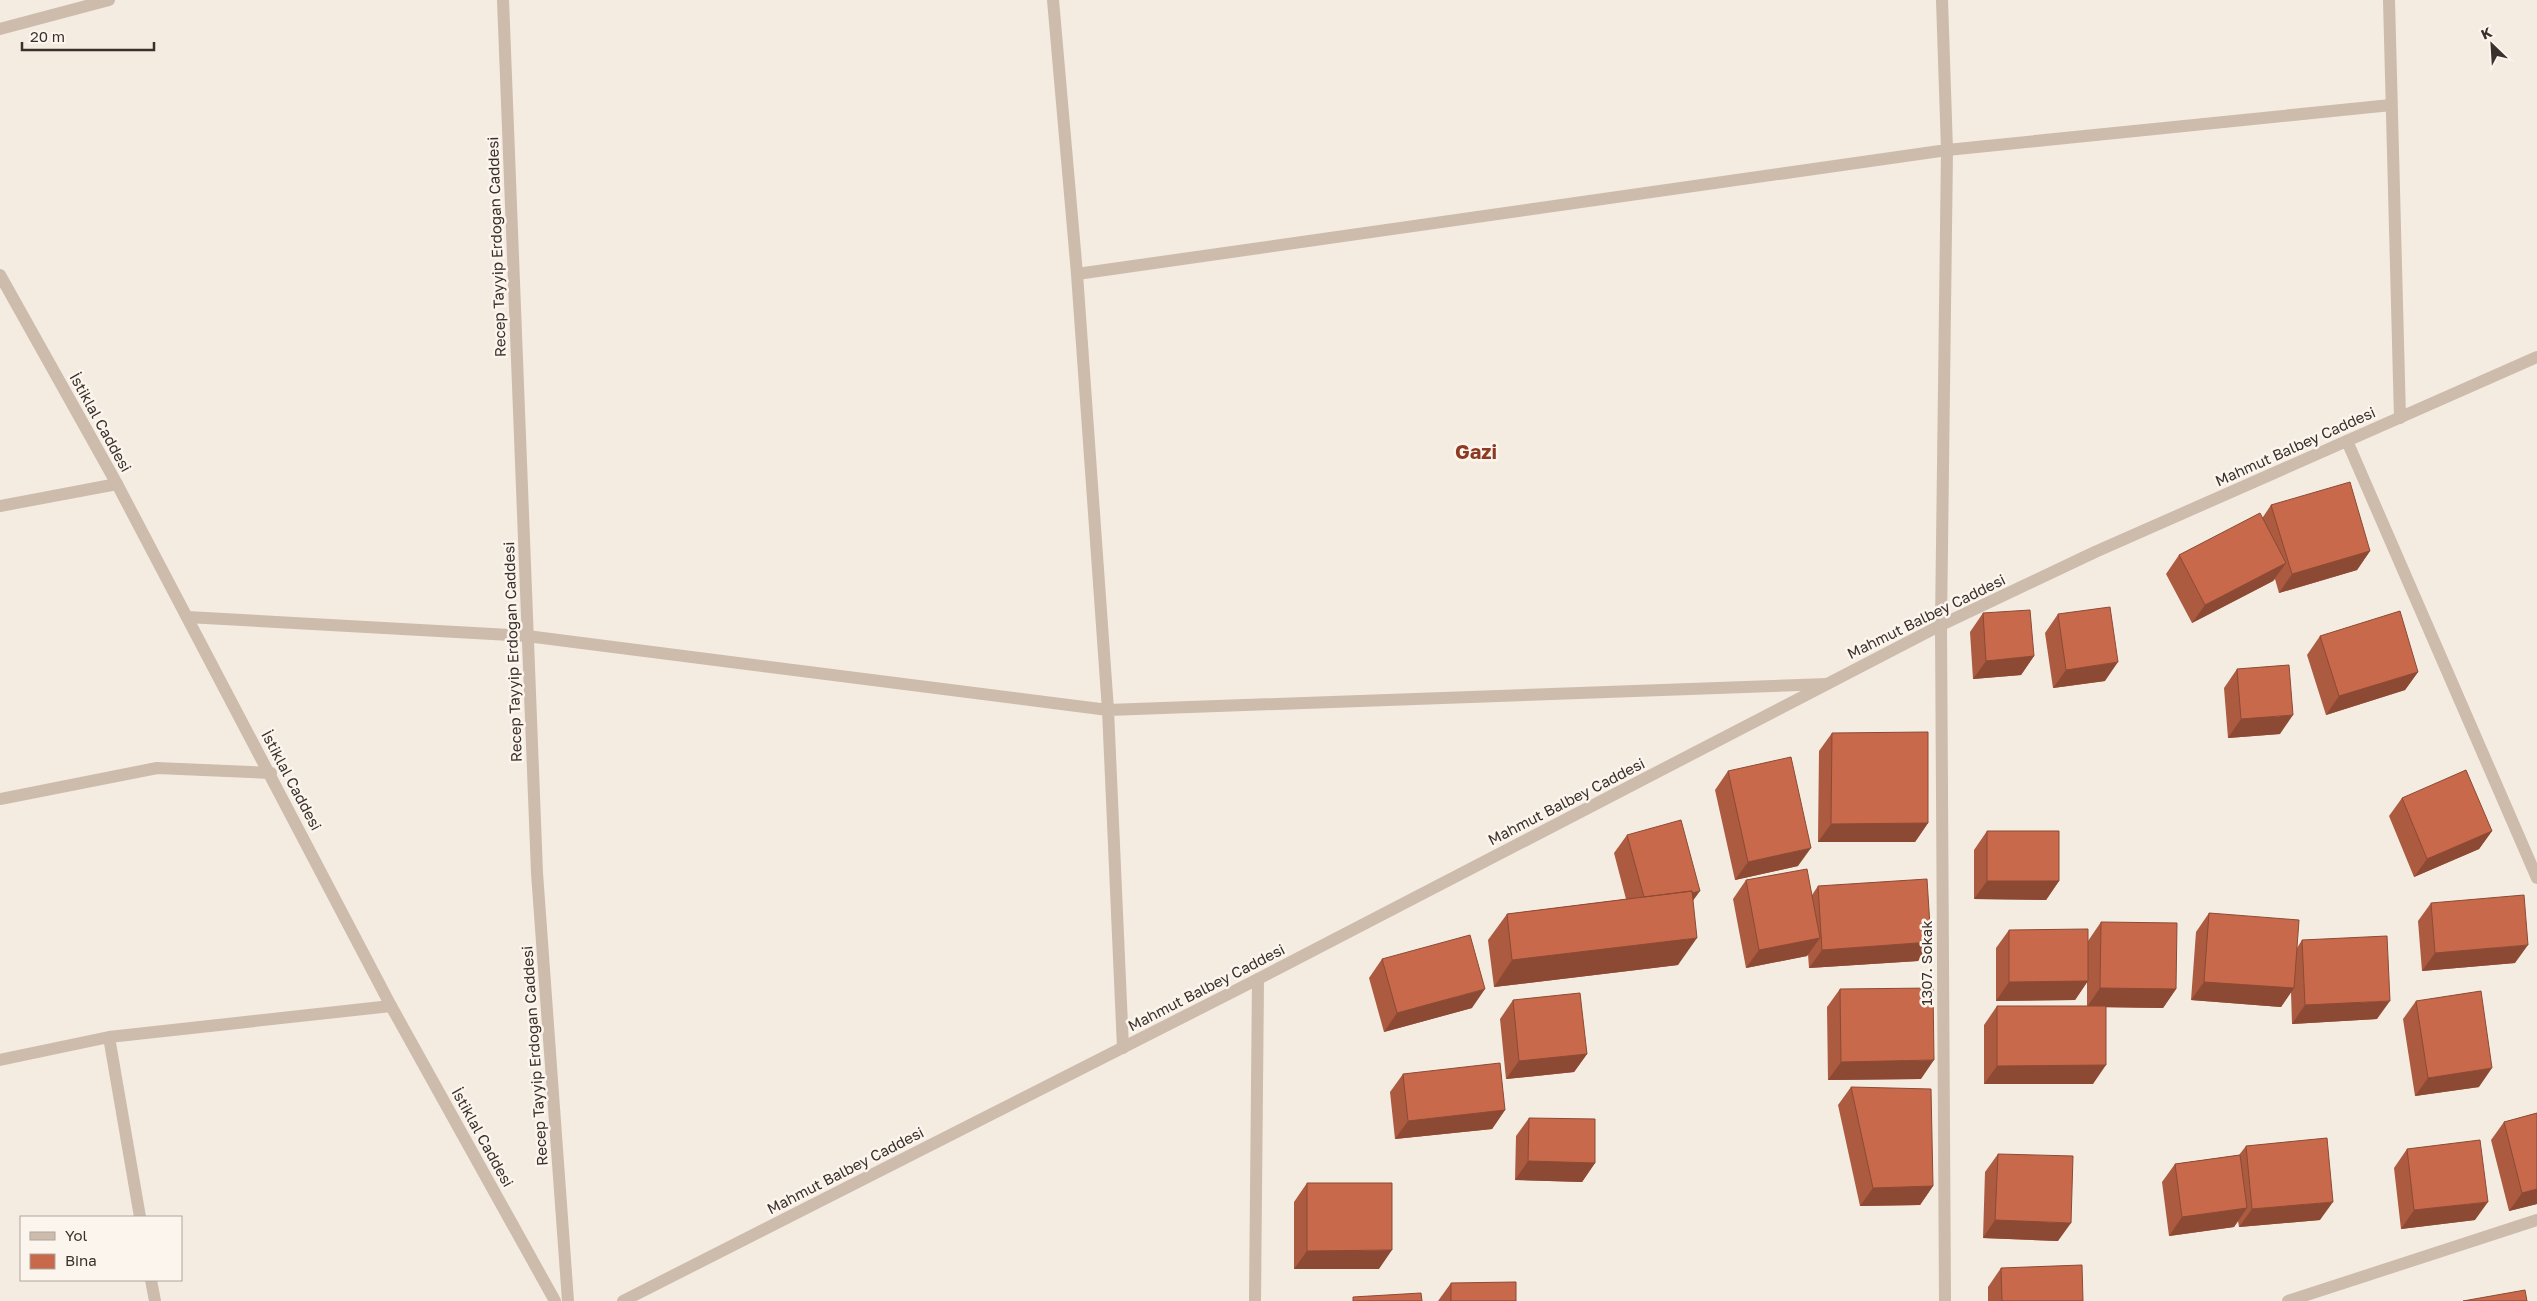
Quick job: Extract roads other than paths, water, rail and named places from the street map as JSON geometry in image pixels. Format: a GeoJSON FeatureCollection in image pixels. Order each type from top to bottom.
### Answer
{"type":"FeatureCollection","features":[{"type":"Feature","properties":{"kind":"street"},"geometry":{"type":"LineString","coordinates":[[0,29],[109,0]]}},
{"type":"Feature","properties":{"kind":"street","name":"Recep Tayyip Erdoğan Caddesi"},"geometry":{"type":"LineString","coordinates":[[503,0],[537,873],[568,1301]]}},
{"type":"Feature","properties":{"kind":"street"},"geometry":{"type":"LineString","coordinates":[[1053,0],[1077,274],[1108,710],[1123,1048]]}},
{"type":"Feature","properties":{"kind":"street","name":"1307. Sokak"},"geometry":{"type":"LineString","coordinates":[[1942,0],[1947,150],[1941,625],[1945,1301]]}},
{"type":"Feature","properties":{"kind":"street"},"geometry":{"type":"LineString","coordinates":[[2388,0],[2400,418]]}},
{"type":"Feature","properties":{"kind":"street"},"geometry":{"type":"LineString","coordinates":[[1077,274],[1947,150],[2391,105]]}},
{"type":"Feature","properties":{"kind":"street","name":"İstiklal Caddesi"},"geometry":{"type":"LineString","coordinates":[[0,275],[117,484],[271,774],[391,1006],[555,1301]]}},
{"type":"Feature","properties":{"kind":"street","name":"Mahmut Balbey Caddesi"},"geometry":{"type":"LineString","coordinates":[[623,1301],[1258,980],[1941,625],[2095,552],[2537,357]]}},
{"type":"Feature","properties":{"kind":"street"},"geometry":{"type":"LineString","coordinates":[[2347,441],[2537,878]]}},
{"type":"Feature","properties":{"kind":"street"},"geometry":{"type":"LineString","coordinates":[[0,506],[117,484]]}},
{"type":"Feature","properties":{"kind":"street"},"geometry":{"type":"LineString","coordinates":[[187,617],[527,636],[1108,710],[1827,684]]}},
{"type":"Feature","properties":{"kind":"street"},"geometry":{"type":"LineString","coordinates":[[0,799],[157,768],[271,774]]}},
{"type":"Feature","properties":{"kind":"street"},"geometry":{"type":"LineString","coordinates":[[1255,1301],[1258,980]]}},
{"type":"Feature","properties":{"kind":"street"},"geometry":{"type":"LineString","coordinates":[[0,1060],[109,1037],[391,1006]]}},
{"type":"Feature","properties":{"kind":"street"},"geometry":{"type":"LineString","coordinates":[[109,1037],[140,1216]]}},
{"type":"Feature","properties":{"kind":"street"},"geometry":{"type":"LineString","coordinates":[[2288,1301],[2537,1220]]}},
{"type":"Feature","properties":{"kind":"street"},"geometry":{"type":"LineString","coordinates":[[151,1281],[155,1301]]}},
{"type":"Feature","properties":{"kind":"district","name":"Gazi"},"geometry":{"type":"Point","coordinates":[1476,451]}}]}
